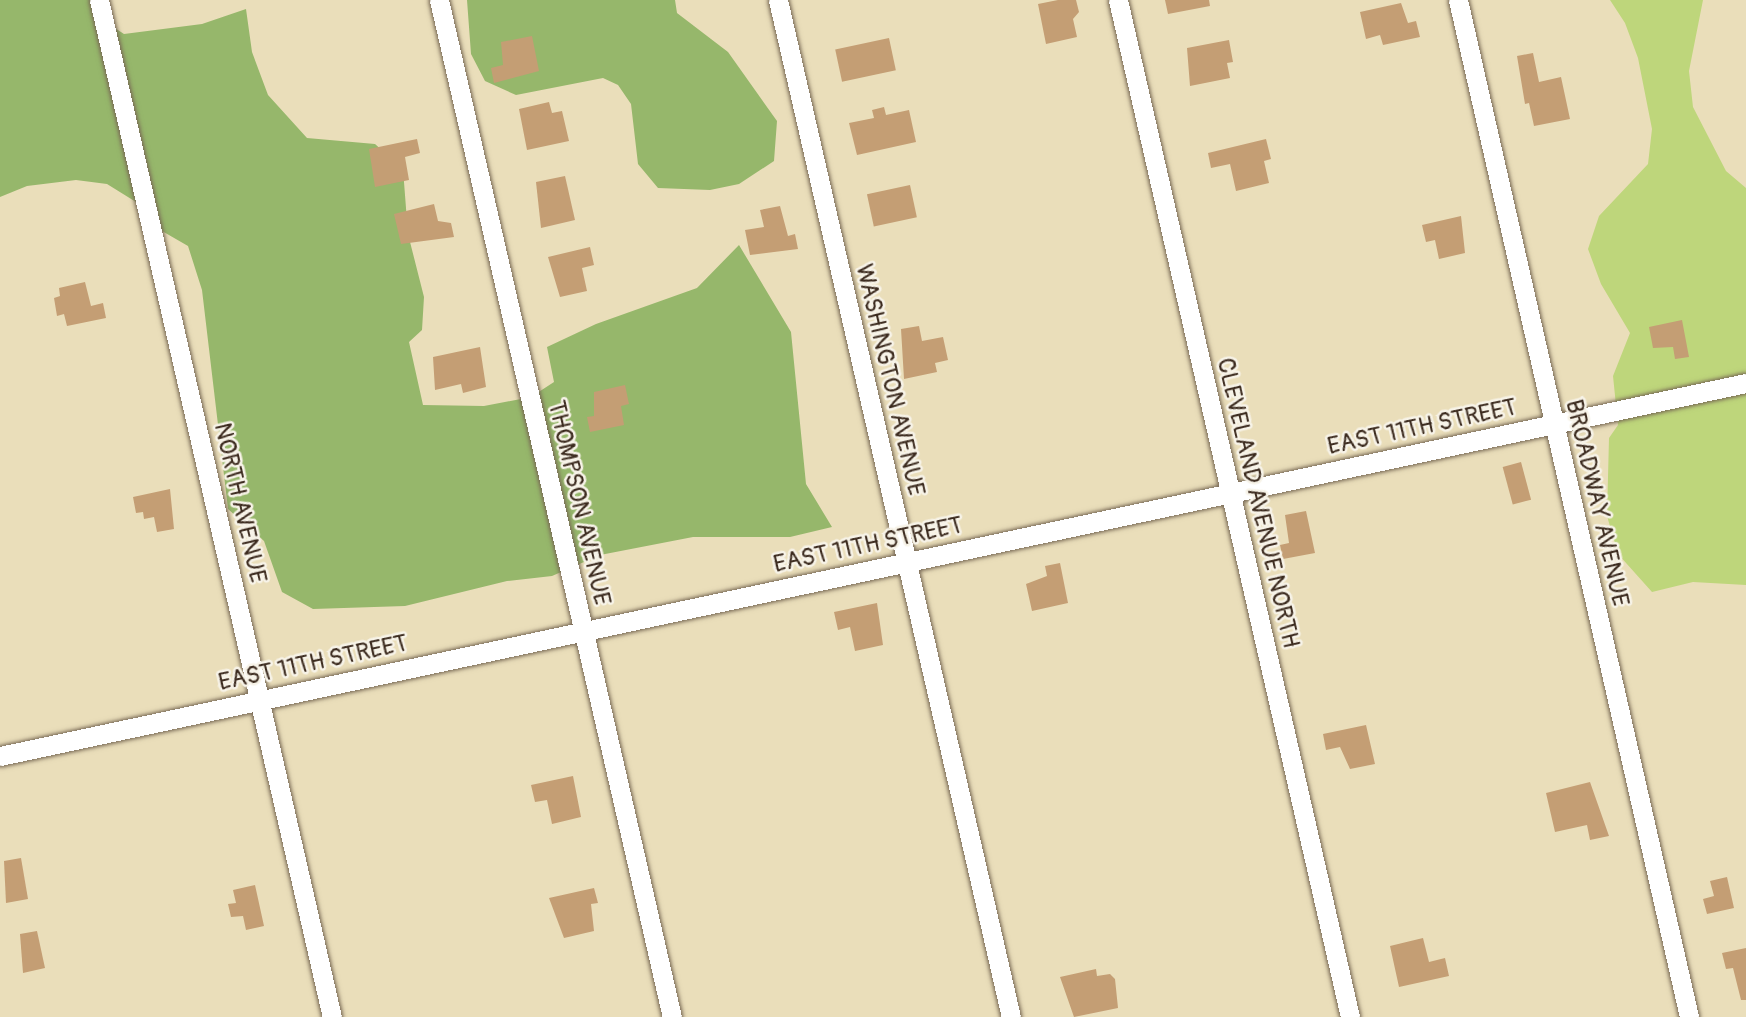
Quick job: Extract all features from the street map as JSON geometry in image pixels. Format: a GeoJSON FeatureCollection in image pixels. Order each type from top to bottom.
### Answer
{"type":"FeatureCollection","features":[{"type":"Feature","properties":{"kind":"street","name":"NORTH AVENUE"},"geometry":{"type":"LineString","coordinates":[[99,0],[332,1017]]}},
{"type":"Feature","properties":{"kind":"street","name":"THOMPSON AVENUE"},"geometry":{"type":"LineString","coordinates":[[439,0],[672,1017]]}},
{"type":"Feature","properties":{"kind":"street","name":"WASHINGTON AVENUE"},"geometry":{"type":"LineString","coordinates":[[778,0],[1011,1017]]}},
{"type":"Feature","properties":{"kind":"street","name":"CLEVELAND AVENUE NORTH"},"geometry":{"type":"LineString","coordinates":[[1118,0],[1350,1017]]}},
{"type":"Feature","properties":{"kind":"street","name":"BROADWAY AVENUE"},"geometry":{"type":"LineString","coordinates":[[1458,0],[1689,1017]]}},
{"type":"Feature","properties":{"kind":"street","name":"EAST 11TH STREET"},"geometry":{"type":"LineString","coordinates":[[0,757],[1746,383]]}},
{"type":"Feature","properties":{"kind":"green space"},"geometry":{"type":"Polygon","coordinates":[[[0,0],[91,0],[101,19],[124,34],[202,24],[246,9],[252,52],[268,95],[307,138],[375,144],[403,169],[408,234],[424,297],[422,330],[409,342],[423,405],[484,406],[531,397],[554,382],[547,347],[596,324],[697,288],[739,245],[791,332],[806,484],[832,527],[790,537],[693,537],[600,555],[552,576],[507,581],[405,606],[313,609],[282,592],[264,541],[228,509],[202,290],[188,246],[162,231],[136,202],[107,184],[76,180],[27,186],[0,197],[0,0]]]}},
{"type":"Feature","properties":{"kind":"green space"},"geometry":{"type":"Polygon","coordinates":[[[467,0],[675,0],[677,13],[728,52],[777,121],[774,161],[739,184],[710,190],[658,188],[638,164],[631,104],[618,85],[603,78],[516,95],[485,81],[471,54],[467,0]]]}},
{"type":"Feature","properties":{"kind":"green space"},"geometry":{"type":"Polygon","coordinates":[[[1610,0],[1703,0],[1689,71],[1693,107],[1726,171],[1746,188],[1746,585],[1693,582],[1652,592],[1618,554],[1607,516],[1609,438],[1618,425],[1613,376],[1630,333],[1601,284],[1588,249],[1599,216],[1648,164],[1652,129],[1638,58],[1625,23],[1610,0]]]}},
{"type":"Feature","properties":{"kind":"building"},"geometry":{"type":"Polygon","coordinates":[[[1076,0],[1079,12],[1073,19],[1077,37],[1046,44],[1038,4],[1076,0]]]}},
{"type":"Feature","properties":{"kind":"building"},"geometry":{"type":"Polygon","coordinates":[[[1165,0],[1209,0],[1210,6],[1168,14],[1165,0]]]}},
{"type":"Feature","properties":{"kind":"building"},"geometry":{"type":"Polygon","coordinates":[[[1401,3],[1408,23],[1416,21],[1420,37],[1383,45],[1380,35],[1366,39],[1360,12],[1401,3]]]}},
{"type":"Feature","properties":{"kind":"building"},"geometry":{"type":"Polygon","coordinates":[[[532,36],[539,71],[494,83],[491,68],[503,65],[501,42],[532,36]]]}},
{"type":"Feature","properties":{"kind":"building"},"geometry":{"type":"Polygon","coordinates":[[[889,38],[896,70],[842,82],[835,49],[889,38]]]}},
{"type":"Feature","properties":{"kind":"building"},"geometry":{"type":"Polygon","coordinates":[[[1229,40],[1233,62],[1227,63],[1230,78],[1190,86],[1187,48],[1229,40]]]}},
{"type":"Feature","properties":{"kind":"building"},"geometry":{"type":"Polygon","coordinates":[[[1533,53],[1539,82],[1561,77],[1570,119],[1534,126],[1529,103],[1525,104],[1517,56],[1533,53]]]}},
{"type":"Feature","properties":{"kind":"building"},"geometry":{"type":"Polygon","coordinates":[[[549,102],[552,113],[562,111],[569,141],[527,150],[519,109],[549,102]]]}},
{"type":"Feature","properties":{"kind":"building"},"geometry":{"type":"Polygon","coordinates":[[[884,107],[886,115],[909,110],[916,142],[857,155],[849,123],[874,118],[872,110],[884,107]]]}},
{"type":"Feature","properties":{"kind":"building"},"geometry":{"type":"Polygon","coordinates":[[[417,139],[420,153],[405,157],[409,180],[375,187],[369,149],[417,139]]]}},
{"type":"Feature","properties":{"kind":"building"},"geometry":{"type":"Polygon","coordinates":[[[1266,139],[1271,159],[1264,161],[1269,183],[1236,191],[1230,164],[1211,168],[1208,153],[1266,139]]]}},
{"type":"Feature","properties":{"kind":"building"},"geometry":{"type":"Polygon","coordinates":[[[565,176],[575,220],[541,228],[536,182],[565,176]]]}},
{"type":"Feature","properties":{"kind":"building"},"geometry":{"type":"Polygon","coordinates":[[[910,185],[917,217],[874,226],[867,194],[910,185]]]}},
{"type":"Feature","properties":{"kind":"building"},"geometry":{"type":"Polygon","coordinates":[[[434,204],[438,221],[451,223],[454,237],[401,244],[394,214],[434,204]]]}},
{"type":"Feature","properties":{"kind":"building"},"geometry":{"type":"Polygon","coordinates":[[[780,206],[788,236],[795,234],[798,249],[750,255],[745,230],[764,227],[760,210],[780,206]]]}},
{"type":"Feature","properties":{"kind":"building"},"geometry":{"type":"Polygon","coordinates":[[[1461,216],[1465,253],[1439,259],[1435,240],[1426,242],[1422,225],[1461,216]]]}},
{"type":"Feature","properties":{"kind":"building"},"geometry":{"type":"Polygon","coordinates":[[[590,247],[594,265],[582,268],[587,291],[560,297],[548,257],[590,247]]]}},
{"type":"Feature","properties":{"kind":"building"},"geometry":{"type":"Polygon","coordinates":[[[85,282],[91,306],[103,303],[106,318],[67,326],[64,314],[57,316],[54,298],[60,296],[59,288],[85,282]]]}},
{"type":"Feature","properties":{"kind":"building"},"geometry":{"type":"Polygon","coordinates":[[[1682,320],[1689,357],[1675,359],[1673,347],[1653,348],[1649,327],[1682,320]]]}},
{"type":"Feature","properties":{"kind":"building"},"geometry":{"type":"Polygon","coordinates":[[[919,326],[922,341],[943,337],[948,360],[935,363],[937,372],[904,379],[901,329],[919,326]]]}},
{"type":"Feature","properties":{"kind":"building"},"geometry":{"type":"Polygon","coordinates":[[[480,347],[486,387],[463,393],[461,384],[435,390],[433,357],[480,347]]]}},
{"type":"Feature","properties":{"kind":"building"},"geometry":{"type":"Polygon","coordinates":[[[625,385],[629,404],[621,406],[624,425],[590,432],[587,417],[594,416],[594,392],[625,385]]]}},
{"type":"Feature","properties":{"kind":"building"},"geometry":{"type":"Polygon","coordinates":[[[1521,462],[1531,500],[1513,505],[1503,467],[1521,462]]]}},
{"type":"Feature","properties":{"kind":"building"},"geometry":{"type":"Polygon","coordinates":[[[170,489],[174,529],[157,532],[154,517],[144,519],[143,512],[136,513],[133,497],[170,489]]]}},
{"type":"Feature","properties":{"kind":"building"},"geometry":{"type":"Polygon","coordinates":[[[1306,511],[1315,553],[1283,559],[1280,545],[1289,543],[1285,515],[1306,511]]]}},
{"type":"Feature","properties":{"kind":"building"},"geometry":{"type":"Polygon","coordinates":[[[1060,563],[1068,603],[1032,611],[1026,584],[1047,576],[1045,566],[1060,563]]]}},
{"type":"Feature","properties":{"kind":"building"},"geometry":{"type":"Polygon","coordinates":[[[877,603],[883,645],[855,651],[850,627],[838,630],[834,612],[877,603]]]}},
{"type":"Feature","properties":{"kind":"building"},"geometry":{"type":"Polygon","coordinates":[[[1366,725],[1375,764],[1350,769],[1340,747],[1326,750],[1323,734],[1366,725]]]}},
{"type":"Feature","properties":{"kind":"building"},"geometry":{"type":"Polygon","coordinates":[[[573,776],[581,817],[552,824],[547,800],[535,802],[531,785],[573,776]]]}},
{"type":"Feature","properties":{"kind":"building"},"geometry":{"type":"Polygon","coordinates":[[[1590,782],[1609,836],[1590,840],[1587,825],[1555,832],[1546,793],[1590,782]]]}},
{"type":"Feature","properties":{"kind":"building"},"geometry":{"type":"Polygon","coordinates":[[[21,858],[28,899],[6,903],[4,861],[21,858]]]}},
{"type":"Feature","properties":{"kind":"building"},"geometry":{"type":"Polygon","coordinates":[[[1727,877],[1734,908],[1707,914],[1703,899],[1714,896],[1710,881],[1727,877]]]}},
{"type":"Feature","properties":{"kind":"building"},"geometry":{"type":"Polygon","coordinates":[[[255,885],[264,926],[246,930],[243,916],[231,917],[228,904],[236,903],[233,890],[255,885]]]}},
{"type":"Feature","properties":{"kind":"building"},"geometry":{"type":"Polygon","coordinates":[[[594,888],[598,903],[591,904],[594,931],[564,938],[549,898],[594,888]]]}},
{"type":"Feature","properties":{"kind":"building"},"geometry":{"type":"Polygon","coordinates":[[[37,931],[45,968],[23,973],[20,934],[37,931]]]}},
{"type":"Feature","properties":{"kind":"building"},"geometry":{"type":"Polygon","coordinates":[[[1423,938],[1429,962],[1445,958],[1449,976],[1399,987],[1390,946],[1423,938]]]}},
{"type":"Feature","properties":{"kind":"building"},"geometry":{"type":"Polygon","coordinates":[[[1746,948],[1746,1000],[1741,1000],[1733,968],[1726,969],[1722,953],[1746,948]]]}},
{"type":"Feature","properties":{"kind":"building"},"geometry":{"type":"Polygon","coordinates":[[[1096,969],[1097,976],[1110,974],[1115,979],[1118,1008],[1074,1017],[1060,977],[1096,969]]]}}]}
